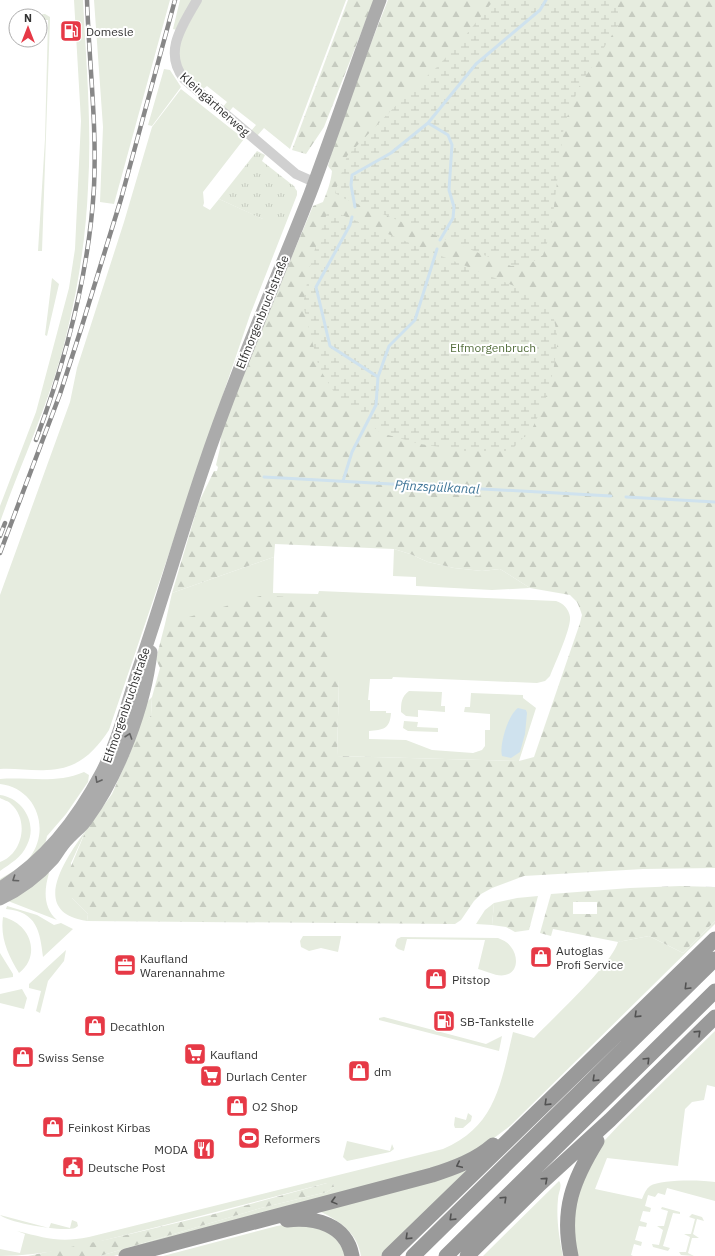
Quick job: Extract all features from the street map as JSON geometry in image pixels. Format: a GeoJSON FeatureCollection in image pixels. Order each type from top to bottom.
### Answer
{"type":"FeatureCollection","features":[{"type":"Feature","properties":{"kind":"highway"},"geometry":{"type":"LineString","coordinates":[[389,1256],[715,938]]}},
{"type":"Feature","properties":{"kind":"highway"},"geometry":{"type":"LineString","coordinates":[[413,1256],[625,1050],[715,959]]}},
{"type":"Feature","properties":{"kind":"highway"},"geometry":{"type":"LineString","coordinates":[[446,1256],[715,991]]}},
{"type":"Feature","properties":{"kind":"highway"},"geometry":{"type":"LineString","coordinates":[[467,1256],[540,1184],[610,1120],[715,1017]]}},
{"type":"Feature","properties":{"kind":"highway"},"geometry":{"type":"LineString","coordinates":[[571,1256],[567,1227],[570,1198],[585,1160],[610,1120]]}},
{"type":"Feature","properties":{"kind":"highway"},"geometry":{"type":"LineString","coordinates":[[126,1256],[455,1168],[486,1151],[510,1130],[527,1123]]}},
{"type":"Feature","properties":{"kind":"highway"},"geometry":{"type":"LineString","coordinates":[[149,1256],[288,1220],[301,1219],[324,1223],[340,1232],[350,1246],[352,1256]]}},
{"type":"Feature","properties":{"kind":"main road","name":"Elfmorgenbruchstraße"},"geometry":{"type":"LineString","coordinates":[[0,888],[16,879],[44,855],[74,817],[91,792],[108,761],[142,657],[154,626],[204,466],[241,366],[314,182],[380,0]]}},
{"type":"Feature","properties":{"kind":"main road","name":"Elfmorgenbruchstraße"},"geometry":{"type":"LineString","coordinates":[[0,899],[31,881],[86,821],[99,801],[112,777],[129,737],[150,662],[154,626]]}},
{"type":"Feature","properties":{"kind":"street","name":"Kleingärtnerweg"},"geometry":{"type":"LineString","coordinates":[[197,0],[186,19],[175,46],[174,63],[179,73],[184,80],[296,174],[314,182]]}},
{"type":"Feature","properties":{"kind":"green space"},"geometry":{"type":"Polygon","coordinates":[[[74,0],[83,0],[89,117],[89,164],[86,223],[79,276],[62,353],[54,378],[0,522],[0,506],[36,412],[69,288],[75,249],[81,121],[74,0]]]}},
{"type":"Feature","properties":{"kind":"green space"},"geometry":{"type":"Polygon","coordinates":[[[94,0],[170,0],[114,204],[100,202],[103,127],[94,0]]]}},
{"type":"Feature","properties":{"kind":"green space"},"geometry":{"type":"Polygon","coordinates":[[[180,0],[192,0],[177,30],[173,29],[180,0]]]}},
{"type":"Feature","properties":{"kind":"green space"},"geometry":{"type":"Polygon","coordinates":[[[201,0],[346,0],[290,149],[264,128],[257,136],[251,131],[256,125],[233,107],[228,113],[222,108],[227,102],[207,86],[202,90],[187,77],[178,64],[180,41],[201,0]]]}},
{"type":"Feature","properties":{"kind":"green space"},"geometry":{"type":"Polygon","coordinates":[[[348,0],[374,0],[324,127],[306,154],[292,150],[348,0]]]}},
{"type":"Feature","properties":{"kind":"green space","name":"Elfmorgenbruch"},"geometry":{"type":"Polygon","coordinates":[[[388,0],[715,0],[715,868],[643,869],[524,876],[492,888],[481,894],[474,901],[461,920],[455,924],[87,921],[88,914],[72,898],[68,888],[69,871],[86,830],[112,794],[137,737],[151,715],[152,697],[160,668],[156,659],[165,624],[260,596],[330,598],[328,679],[339,679],[337,756],[519,761],[534,757],[580,623],[582,615],[580,609],[577,602],[570,595],[530,588],[500,569],[482,571],[454,568],[428,562],[394,549],[275,544],[274,557],[172,593],[199,502],[214,471],[217,471],[218,467],[216,465],[220,448],[221,434],[237,388],[313,206],[323,202],[330,183],[332,171],[328,166],[338,127],[388,0]]]}},
{"type":"Feature","properties":{"kind":"green space"},"geometry":{"type":"Polygon","coordinates":[[[494,0],[617,0],[619,24],[579,87],[564,125],[551,231],[543,255],[528,265],[511,266],[343,198],[335,193],[347,156],[405,96],[437,67],[461,41],[494,0]]]}},
{"type":"Feature","properties":{"kind":"green space"},"geometry":{"type":"Polygon","coordinates":[[[48,16],[50,17],[50,20],[42,251],[38,251],[45,139],[48,16]]]}},
{"type":"Feature","properties":{"kind":"green space"},"geometry":{"type":"Polygon","coordinates":[[[164,69],[170,70],[181,87],[152,126],[148,125],[164,69]]]}},
{"type":"Feature","properties":{"kind":"green space"},"geometry":{"type":"Polygon","coordinates":[[[181,89],[244,139],[203,192],[203,206],[210,210],[219,199],[263,219],[292,184],[297,191],[297,195],[250,315],[109,730],[90,753],[83,759],[67,767],[47,770],[0,769],[0,595],[70,402],[77,368],[124,222],[152,127],[181,89]]]}},
{"type":"Feature","properties":{"kind":"green space"},"geometry":{"type":"Polygon","coordinates":[[[257,151],[265,155],[262,161],[295,187],[280,227],[219,199],[257,151]]]}},
{"type":"Feature","properties":{"kind":"green space"},"geometry":{"type":"Polygon","coordinates":[[[327,213],[337,213],[524,290],[553,314],[558,340],[553,372],[545,401],[532,429],[510,451],[465,451],[420,444],[381,433],[339,400],[319,368],[303,305],[311,261],[327,213]]]}},
{"type":"Feature","properties":{"kind":"green space"},"geometry":{"type":"Polygon","coordinates":[[[52,278],[59,284],[47,336],[45,335],[52,278]]]}},
{"type":"Feature","properties":{"kind":"green space"},"geometry":{"type":"Polygon","coordinates":[[[394,549],[428,562],[454,568],[482,571],[500,569],[530,588],[492,590],[416,586],[416,577],[393,576],[394,549]]]}},
{"type":"Feature","properties":{"kind":"green space"},"geometry":{"type":"Polygon","coordinates":[[[274,557],[273,593],[318,594],[319,591],[556,601],[561,603],[568,611],[570,622],[550,676],[545,681],[537,683],[393,677],[392,679],[370,679],[368,700],[370,700],[370,711],[386,711],[386,713],[391,713],[389,722],[385,728],[369,731],[369,739],[406,740],[432,750],[473,753],[482,750],[485,746],[485,730],[490,730],[490,714],[464,712],[465,707],[470,707],[471,693],[523,695],[523,698],[536,708],[519,761],[337,756],[339,679],[328,679],[165,624],[172,593],[274,557]]]}},
{"type":"Feature","properties":{"kind":"green space"},"geometry":{"type":"Polygon","coordinates":[[[409,691],[442,692],[441,706],[445,706],[445,712],[418,710],[418,717],[406,716],[401,712],[401,703],[404,696],[409,691]]]}},
{"type":"Feature","properties":{"kind":"green space"},"geometry":{"type":"Polygon","coordinates":[[[152,697],[151,715],[127,758],[147,702],[152,697]]]}},
{"type":"Feature","properties":{"kind":"green space"},"geometry":{"type":"Polygon","coordinates":[[[404,721],[418,722],[417,727],[438,728],[438,732],[408,731],[403,728],[404,721]]]}},
{"type":"Feature","properties":{"kind":"green space"},"geometry":{"type":"Polygon","coordinates":[[[84,772],[89,775],[88,782],[66,814],[47,836],[44,849],[0,885],[0,879],[20,867],[30,857],[36,846],[39,834],[39,823],[31,801],[23,793],[12,787],[0,784],[0,779],[53,779],[74,776],[84,772]]]}},
{"type":"Feature","properties":{"kind":"green space"},"geometry":{"type":"Polygon","coordinates":[[[0,795],[8,797],[22,807],[26,813],[31,829],[30,837],[25,849],[15,860],[0,871],[0,862],[8,858],[18,845],[22,828],[17,811],[10,803],[0,798],[0,795]]]}},
{"type":"Feature","properties":{"kind":"green space"},"geometry":{"type":"Polygon","coordinates":[[[86,830],[71,863],[72,898],[88,914],[87,921],[69,916],[59,907],[55,895],[57,882],[62,868],[86,830]]]}},
{"type":"Feature","properties":{"kind":"green space"},"geometry":{"type":"Polygon","coordinates":[[[48,872],[46,886],[47,904],[52,915],[57,920],[8,901],[48,872]]]}},
{"type":"Feature","properties":{"kind":"green space"},"geometry":{"type":"Polygon","coordinates":[[[680,886],[715,887],[715,921],[683,953],[649,936],[618,942],[553,929],[551,936],[540,933],[551,894],[680,886]],[[573,902],[573,914],[597,914],[597,902],[573,902]]]}},
{"type":"Feature","properties":{"kind":"green space"},"geometry":{"type":"Polygon","coordinates":[[[538,896],[529,930],[515,932],[506,927],[492,925],[494,903],[517,898],[538,896]]]}},
{"type":"Feature","properties":{"kind":"green space"},"geometry":{"type":"Polygon","coordinates":[[[494,903],[492,925],[476,924],[485,910],[494,903]]]}},
{"type":"Feature","properties":{"kind":"green space"},"geometry":{"type":"Polygon","coordinates":[[[7,906],[37,915],[54,925],[61,923],[73,929],[43,957],[40,939],[35,924],[24,914],[6,909],[7,906]]]}},
{"type":"Feature","properties":{"kind":"green space"},"geometry":{"type":"Polygon","coordinates":[[[3,917],[12,920],[20,926],[30,940],[30,958],[26,966],[19,973],[11,960],[4,939],[2,925],[3,917]]]}},
{"type":"Feature","properties":{"kind":"green space"},"geometry":{"type":"Polygon","coordinates":[[[715,921],[715,924],[510,1126],[486,1144],[457,1161],[114,1256],[100,1256],[261,1208],[327,1192],[334,1187],[333,1183],[327,1183],[81,1246],[33,1254],[0,1256],[0,1249],[20,1253],[25,1234],[17,1231],[45,1238],[61,1240],[89,1237],[443,1149],[461,1140],[475,1129],[485,1116],[500,1086],[513,1032],[534,1038],[594,977],[613,952],[618,942],[649,936],[683,953],[715,921]]]}},
{"type":"Feature","properties":{"kind":"green space"},"geometry":{"type":"Polygon","coordinates":[[[303,936],[341,936],[338,952],[321,948],[309,951],[301,947],[300,941],[303,936]]]}},
{"type":"Feature","properties":{"kind":"green space"},"geometry":{"type":"Polygon","coordinates":[[[401,937],[498,938],[504,940],[510,945],[515,954],[516,963],[510,974],[495,975],[478,969],[485,940],[407,939],[404,951],[395,946],[397,939],[401,937]]]}},
{"type":"Feature","properties":{"kind":"green space"},"geometry":{"type":"Polygon","coordinates":[[[66,950],[64,961],[48,981],[40,1013],[36,1011],[41,991],[29,988],[29,984],[66,950]]]}},
{"type":"Feature","properties":{"kind":"green space"},"geometry":{"type":"Polygon","coordinates":[[[0,953],[13,974],[13,977],[0,979],[0,953]]]}},
{"type":"Feature","properties":{"kind":"green space"},"geometry":{"type":"Polygon","coordinates":[[[22,989],[27,998],[24,1009],[0,1003],[0,994],[22,989]]]}},
{"type":"Feature","properties":{"kind":"green space"},"geometry":{"type":"Polygon","coordinates":[[[384,1017],[486,1044],[502,1036],[499,1051],[379,1020],[379,1018],[384,1017]]]}},
{"type":"Feature","properties":{"kind":"green space"},"geometry":{"type":"Polygon","coordinates":[[[715,1031],[715,1087],[707,1085],[704,1100],[692,1102],[685,1109],[678,1166],[607,1158],[595,1189],[642,1199],[647,1189],[655,1184],[663,1182],[709,1181],[715,1182],[715,1201],[667,1188],[665,1195],[658,1193],[655,1197],[648,1195],[645,1206],[651,1208],[650,1212],[643,1211],[640,1221],[647,1223],[646,1227],[639,1226],[635,1240],[642,1242],[641,1246],[634,1244],[631,1255],[633,1256],[576,1256],[572,1212],[592,1159],[605,1140],[620,1124],[715,1031]]]}},
{"type":"Feature","properties":{"kind":"green space"},"geometry":{"type":"Polygon","coordinates":[[[468,1113],[472,1116],[471,1121],[463,1128],[455,1128],[455,1117],[466,1120],[468,1113]]]}},
{"type":"Feature","properties":{"kind":"green space"},"geometry":{"type":"Polygon","coordinates":[[[347,1141],[390,1151],[392,1144],[394,1149],[390,1152],[347,1161],[343,1157],[347,1141]]]}},
{"type":"Feature","properties":{"kind":"green space"},"geometry":{"type":"Polygon","coordinates":[[[470,1167],[382,1256],[361,1256],[356,1241],[347,1229],[320,1210],[470,1167]]]}},
{"type":"Feature","properties":{"kind":"green space"},"geometry":{"type":"Polygon","coordinates":[[[559,1181],[561,1185],[557,1206],[559,1235],[563,1256],[483,1256],[559,1181]]]}},
{"type":"Feature","properties":{"kind":"green space"},"geometry":{"type":"Polygon","coordinates":[[[327,1183],[333,1183],[334,1187],[327,1192],[261,1208],[100,1256],[28,1256],[109,1239],[214,1214],[327,1183]]]}},
{"type":"Feature","properties":{"kind":"green space"},"geometry":{"type":"Polygon","coordinates":[[[662,1207],[680,1212],[680,1214],[673,1213],[663,1246],[670,1248],[668,1251],[653,1247],[652,1244],[659,1245],[663,1230],[657,1226],[664,1226],[668,1211],[661,1209],[662,1207]]]}},
{"type":"Feature","properties":{"kind":"green space"},"geometry":{"type":"Polygon","coordinates":[[[692,1214],[702,1217],[704,1221],[697,1219],[693,1234],[699,1238],[692,1238],[688,1253],[694,1256],[681,1255],[679,1252],[686,1252],[690,1237],[684,1234],[691,1234],[695,1219],[689,1217],[692,1214]]]}},
{"type":"Feature","properties":{"kind":"green space"},"geometry":{"type":"Polygon","coordinates":[[[0,1215],[48,1228],[24,1224],[0,1215]]]}},
{"type":"Feature","properties":{"kind":"green space"},"geometry":{"type":"Polygon","coordinates":[[[72,1220],[77,1222],[78,1226],[68,1229],[49,1228],[51,1223],[70,1228],[72,1220]]]}},
{"type":"Feature","properties":{"kind":"green space"},"geometry":{"type":"Polygon","coordinates":[[[294,1223],[332,1232],[347,1256],[163,1256],[277,1226],[294,1223]]]}},
{"type":"Feature","properties":{"kind":"water"},"geometry":{"type":"Polygon","coordinates":[[[518,708],[526,710],[527,713],[525,734],[520,752],[511,758],[502,756],[501,751],[505,730],[511,717],[518,708]]]}},
{"type":"Feature","properties":{"kind":"waterway"},"geometry":{"type":"LineString","coordinates":[[355,207],[351,185],[352,175],[391,153],[428,123],[476,64],[540,10],[546,0]]}},
{"type":"Feature","properties":{"kind":"waterway"},"geometry":{"type":"LineString","coordinates":[[428,123],[448,135],[452,145],[449,190],[454,207],[453,218],[440,240]]}},
{"type":"Feature","properties":{"kind":"waterway"},"geometry":{"type":"LineString","coordinates":[[352,217],[350,225],[316,287],[330,346],[378,377]]}},
{"type":"Feature","properties":{"kind":"waterway"},"geometry":{"type":"LineString","coordinates":[[343,481],[352,452],[376,405],[378,377],[389,346],[415,320],[437,249]]}},
{"type":"Feature","properties":{"kind":"waterway","name":"Pfinzspülkanal"},"geometry":{"type":"LineString","coordinates":[[264,477],[611,496]]}},
{"type":"Feature","properties":{"kind":"waterway","name":"Pfinzspülkanal"},"geometry":{"type":"LineString","coordinates":[[626,497],[715,502]]}},
{"type":"Feature","properties":{"kind":"railway"},"geometry":{"type":"LineString","coordinates":[[36,440],[57,379],[74,316],[87,252],[91,220],[95,164],[94,117],[87,0]]}},
{"type":"Feature","properties":{"kind":"railway"},"geometry":{"type":"LineString","coordinates":[[0,553],[60,394],[81,329],[121,199],[175,0]]}},
{"type":"Feature","properties":{"kind":"railway"},"geometry":{"type":"LineString","coordinates":[[0,536],[5,523]]}},
{"type":"Feature","properties":{"kind":"place","name":"Domesle"},"geometry":{"type":"Point","coordinates":[71,31]}},
{"type":"Feature","properties":{"kind":"place","name":"Autoglas Profi Service"},"geometry":{"type":"Point","coordinates":[541,957]}},
{"type":"Feature","properties":{"kind":"place","name":"Kaufland Warenannahme"},"geometry":{"type":"Point","coordinates":[125,965]}},
{"type":"Feature","properties":{"kind":"place","name":"Pitstop"},"geometry":{"type":"Point","coordinates":[436,979]}},
{"type":"Feature","properties":{"kind":"place","name":"SB-Tankstelle"},"geometry":{"type":"Point","coordinates":[444,1021]}},
{"type":"Feature","properties":{"kind":"place","name":"Decathlon"},"geometry":{"type":"Point","coordinates":[95,1026]}},
{"type":"Feature","properties":{"kind":"place","name":"Kaufland"},"geometry":{"type":"Point","coordinates":[195,1054]}},
{"type":"Feature","properties":{"kind":"place","name":"Swiss Sense"},"geometry":{"type":"Point","coordinates":[23,1057]}},
{"type":"Feature","properties":{"kind":"place","name":"dm"},"geometry":{"type":"Point","coordinates":[359,1071]}},
{"type":"Feature","properties":{"kind":"place","name":"Durlach Center"},"geometry":{"type":"Point","coordinates":[211,1076]}},
{"type":"Feature","properties":{"kind":"place","name":"O2 Shop"},"geometry":{"type":"Point","coordinates":[237,1106]}},
{"type":"Feature","properties":{"kind":"place","name":"Feinkost Kirbas"},"geometry":{"type":"Point","coordinates":[53,1127]}},
{"type":"Feature","properties":{"kind":"place","name":"Reformers"},"geometry":{"type":"Point","coordinates":[249,1138]}},
{"type":"Feature","properties":{"kind":"place","name":"MODA"},"geometry":{"type":"Point","coordinates":[204,1149]}},
{"type":"Feature","properties":{"kind":"place","name":"Deutsche Post"},"geometry":{"type":"Point","coordinates":[73,1167]}}]}
